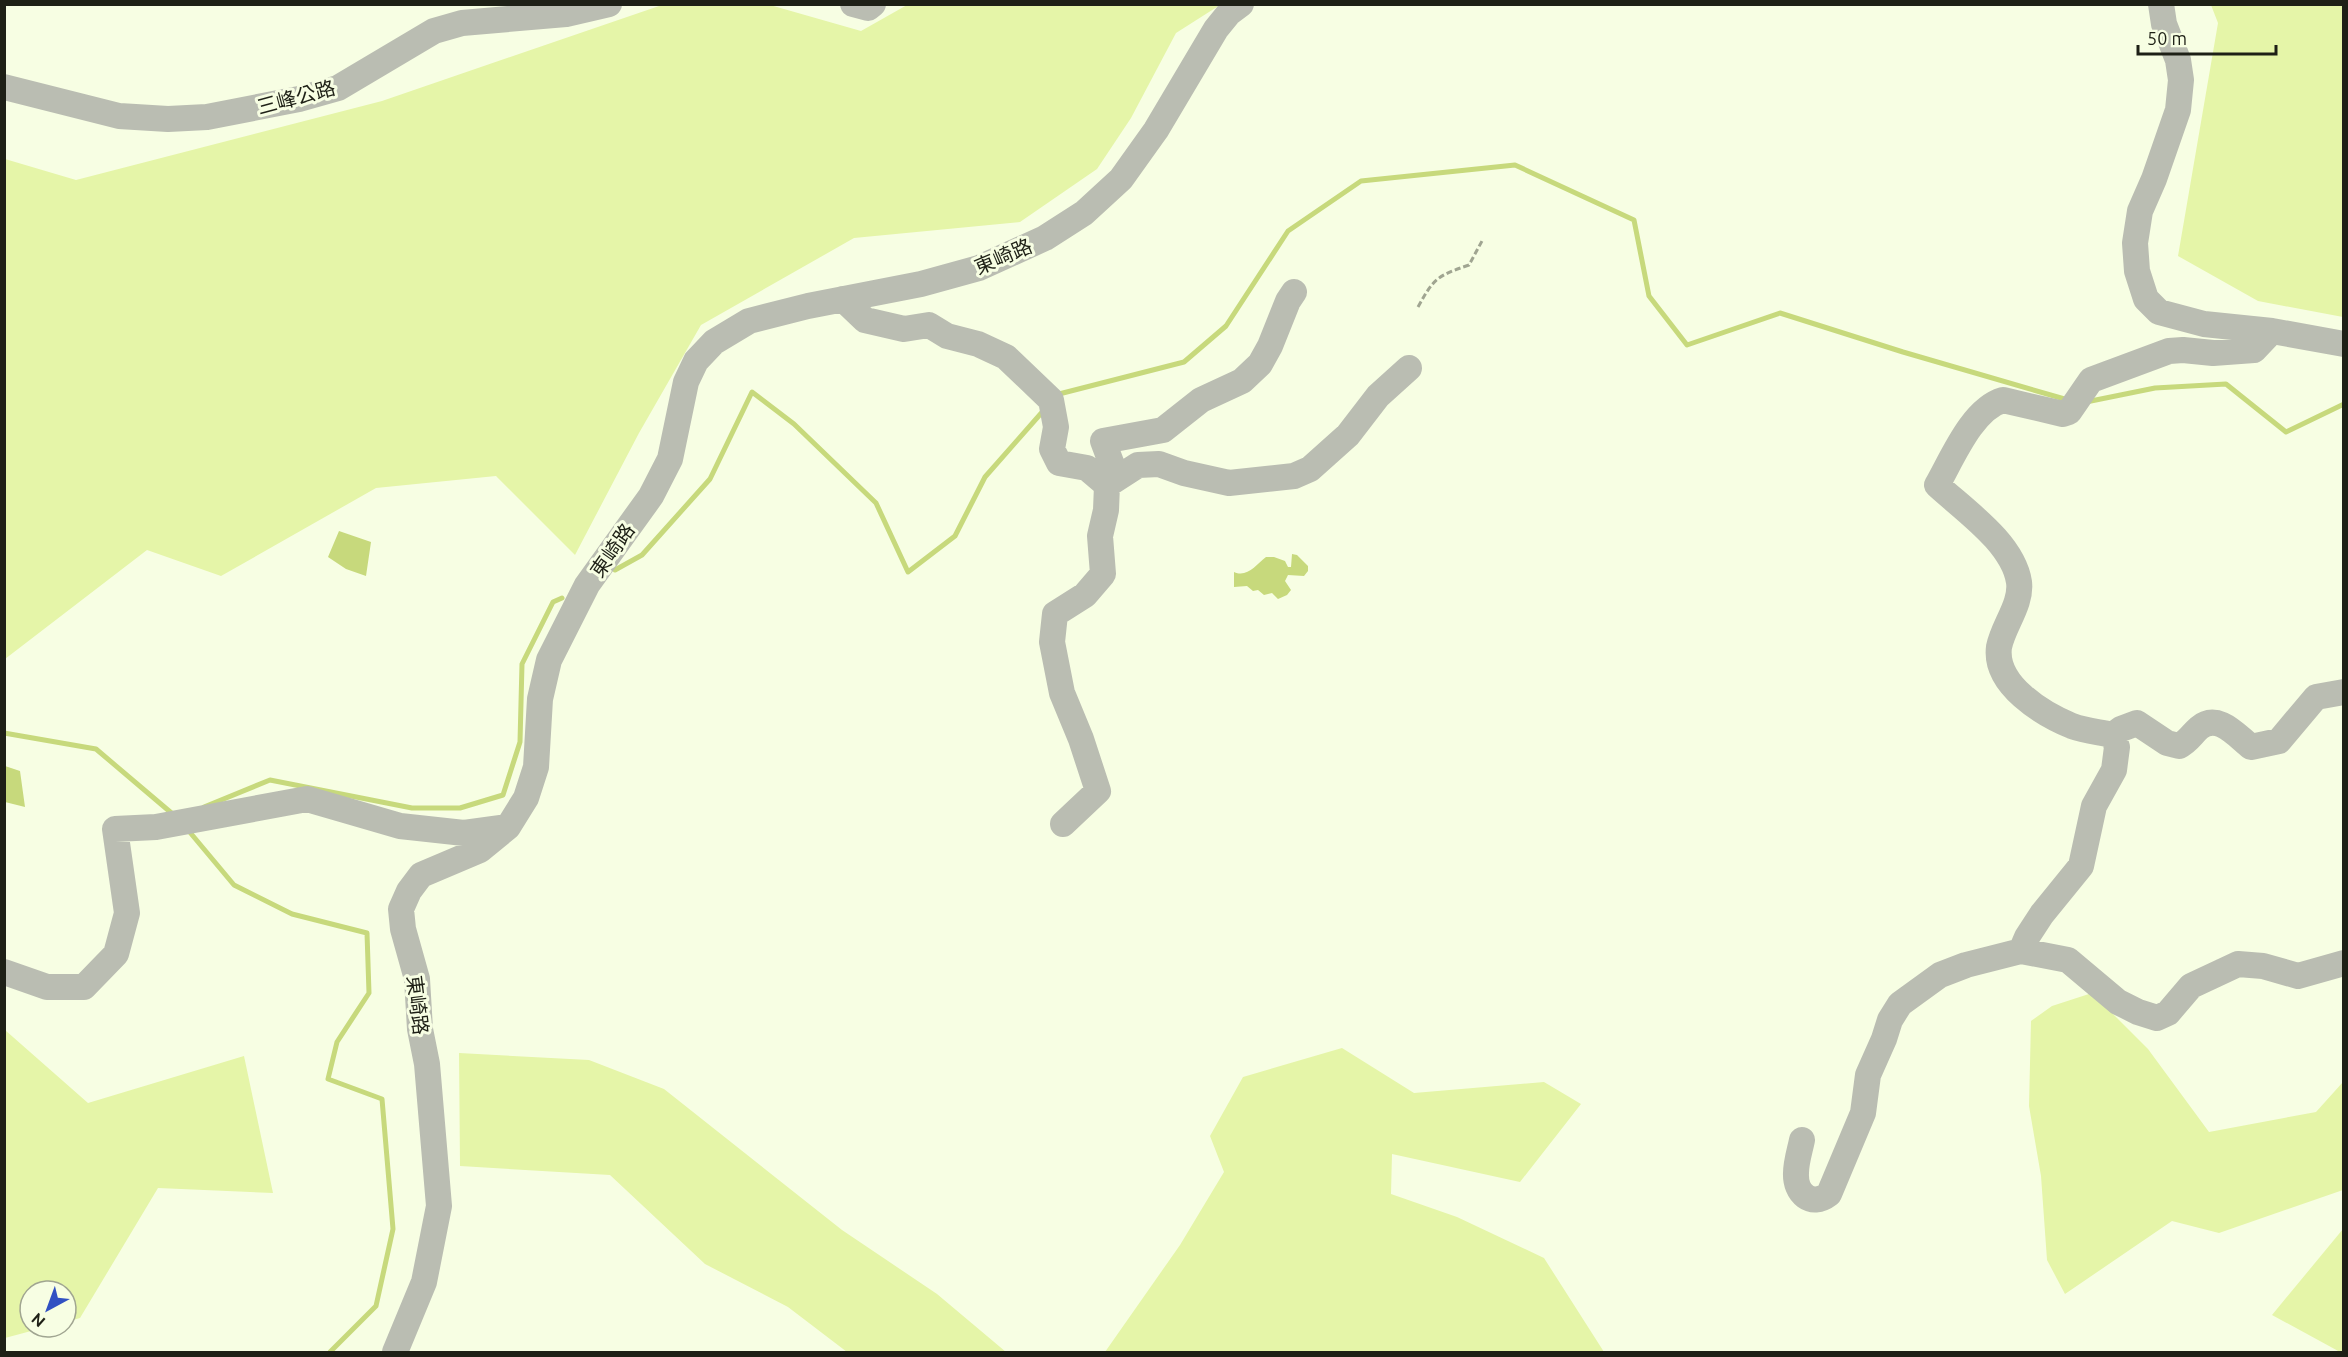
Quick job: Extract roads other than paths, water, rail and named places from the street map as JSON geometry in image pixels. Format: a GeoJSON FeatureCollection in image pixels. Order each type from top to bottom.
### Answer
{"type":"FeatureCollection","features":[{"type":"Feature","properties":{"kind":"street","name":"三峰公路"},"geometry":{"type":"LineString","coordinates":[[4,87],[119,116],[168,119],[207,117],[257,108],[338,88],[434,31],[462,22],[566,14],[609,4]]}},
{"type":"Feature","properties":{"kind":"street"},"geometry":{"type":"LineString","coordinates":[[853,4],[868,8],[873,4]]}},
{"type":"Feature","properties":{"kind":"street","name":"東崎路"},"geometry":{"type":"LineString","coordinates":[[394,1353],[424,1282],[439,1206],[427,1064],[420,1029],[417,979],[403,929],[401,909],[409,891],[422,875],[480,850],[508,827],[526,798],[536,767],[540,699],[549,660],[587,585],[651,496],[670,459],[686,382],[696,360],[714,342],[749,321],[921,284],[979,268],[1045,238],[1084,213],[1121,179],[1156,130],[1216,29],[1229,13],[1241,4]]}},
{"type":"Feature","properties":{"kind":"street"},"geometry":{"type":"LineString","coordinates":[[2161,4],[2164,24],[2178,60],[2181,80],[2178,110],[2140,212],[2135,243],[2137,271],[2146,299],[2159,312],[2204,324],[2272,331],[2343,344]]}},
{"type":"Feature","properties":{"kind":"street"},"geometry":{"type":"LineString","coordinates":[[1063,824],[1098,791],[1081,739],[1062,693],[1052,642],[1055,614],[1085,595],[1103,574],[1100,536],[1112,465],[1103,441],[1163,430],[1201,400],[1242,381],[1260,363],[1270,346],[1288,301],[1294,292]]}},
{"type":"Feature","properties":{"kind":"street"},"geometry":{"type":"LineString","coordinates":[[843,299],[865,320],[904,330],[929,325],[947,336],[978,344],[1006,357],[1053,408],[1056,427],[1052,449],[1059,463],[1087,468],[1107,485]]}},
{"type":"Feature","properties":{"kind":"street"},"geometry":{"type":"LineString","coordinates":[[2272,331],[2254,350],[2212,353],[2169,351],[2091,380],[2076,402],[2063,414],[2003,400],[1993,403],[1973,423],[1937,485],[1995,538],[2013,566],[2019,582],[2018,596],[2000,646],[2001,666],[2006,678],[2016,692],[2074,727],[2113,735],[2137,723],[2167,743],[2179,746],[2185,743],[2200,726],[2220,723],[2251,747],[2279,741],[2316,697],[2343,692]]}},
{"type":"Feature","properties":{"kind":"street"},"geometry":{"type":"LineString","coordinates":[[1107,485],[1138,465],[1159,464],[1184,473],[1229,483],[1294,476],[1310,469],[1348,435],[1378,396],[1409,368]]}},
{"type":"Feature","properties":{"kind":"street"},"geometry":{"type":"LineString","coordinates":[[2021,951],[2042,914],[2081,866],[2094,806],[2114,770],[2117,747],[2113,735]]}},
{"type":"Feature","properties":{"kind":"street"},"geometry":{"type":"LineString","coordinates":[[4,972],[47,987],[84,987],[116,954],[127,914],[115,829],[168,825],[307,799],[400,826],[464,833],[508,827]]}},
{"type":"Feature","properties":{"kind":"street"},"geometry":{"type":"LineString","coordinates":[[1802,1140],[1796,1173],[1797,1182],[1808,1199],[1816,1201],[1829,1194],[1863,1113],[1868,1075],[1890,1020],[1900,1004],[1940,975],[1966,965],[2021,951],[2068,960],[2118,1002],[2157,1018],[2168,1013],[2191,986],[2238,964],[2263,966],[2298,976],[2343,963]]}},
{"type":"Feature","properties":{"kind":"waterway"},"geometry":{"type":"LineString","coordinates":[[1056,397],[1059,394],[1184,362],[1226,326],[1288,231],[1361,181],[1515,165],[1634,220],[1649,296],[1687,345],[1780,313],[2068,400]]}},
{"type":"Feature","properties":{"kind":"waterway"},"geometry":{"type":"LineString","coordinates":[[2086,402],[2155,388],[2226,384],[2286,432],[2344,404]]}},
{"type":"Feature","properties":{"kind":"waterway"},"geometry":{"type":"LineString","coordinates":[[615,570],[642,555],[710,479],[752,392],[794,424],[876,503],[908,572],[955,536],[985,477],[1044,410]]}},
{"type":"Feature","properties":{"kind":"waterway"},"geometry":{"type":"LineString","coordinates":[[204,807],[270,780],[412,808],[460,808],[503,795],[520,742],[522,664],[553,602],[562,598]]}},
{"type":"Feature","properties":{"kind":"waterway"},"geometry":{"type":"LineString","coordinates":[[4,733],[96,749],[175,816]]}},
{"type":"Feature","properties":{"kind":"waterway"},"geometry":{"type":"LineString","coordinates":[[188,830],[234,885],[292,914],[367,933],[369,993],[337,1042],[328,1079],[382,1099],[393,1229],[376,1306],[330,1352]]}}]}
